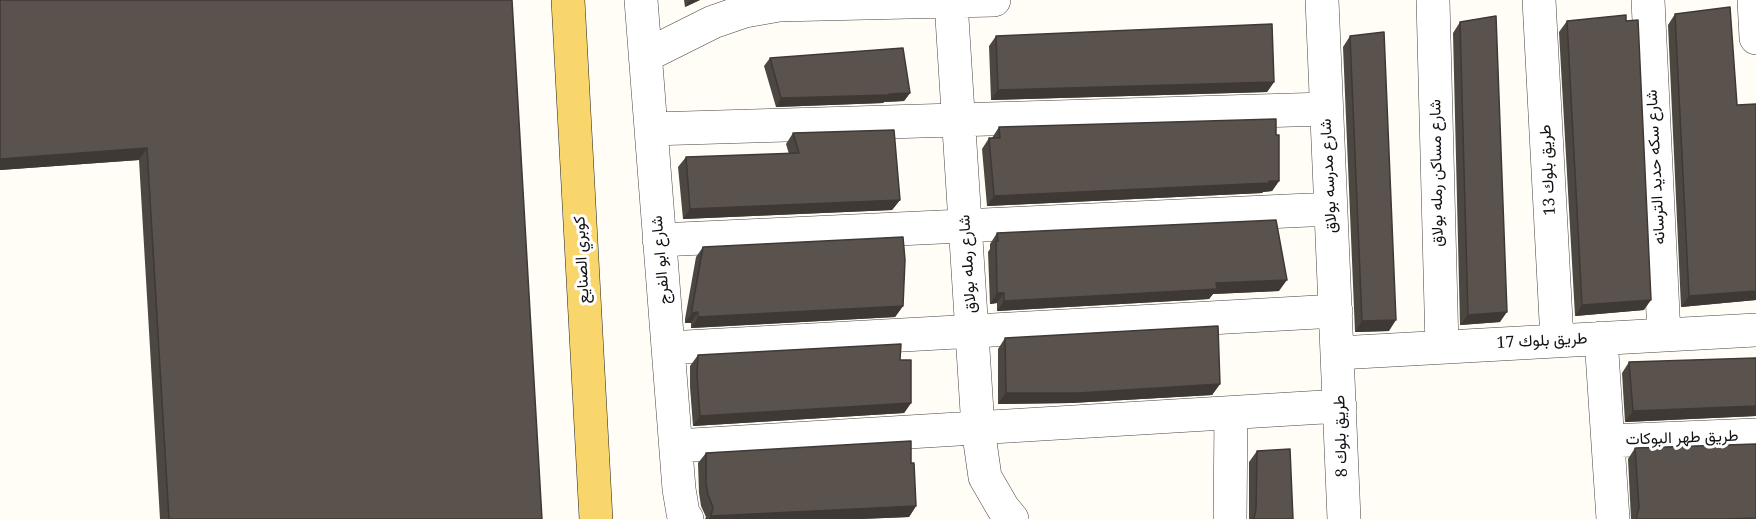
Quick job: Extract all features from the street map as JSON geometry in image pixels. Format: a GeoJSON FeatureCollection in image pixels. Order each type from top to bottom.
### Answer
{"type":"FeatureCollection","features":[{"type":"Feature","properties":{"kind":"main road","name":"كوبري الصنايع"},"geometry":{"type":"LineString","coordinates":[[568,0],[596,519]]}},
{"type":"Feature","properties":{"kind":"street","name":"شارع ابو الفرج"},"geometry":{"type":"LineString","coordinates":[[640,0],[679,489],[683,513],[687,519]]}},
{"type":"Feature","properties":{"kind":"street"},"geometry":{"type":"LineString","coordinates":[[645,56],[712,22],[745,11],[779,5],[994,0]]}},
{"type":"Feature","properties":{"kind":"street","name":"شارع مدرسه بولاق"},"geometry":{"type":"LineString","coordinates":[[1322,0],[1338,353]]}},
{"type":"Feature","properties":{"kind":"street","name":"شارع مساكن رمله بولاق"},"geometry":{"type":"LineString","coordinates":[[1433,0],[1442,347]]}},
{"type":"Feature","properties":{"kind":"street","name":"طريق بلوك 13"},"geometry":{"type":"LineString","coordinates":[[1539,0],[1557,340]]}},
{"type":"Feature","properties":{"kind":"street","name":"شارع سكه حديد الترسانه"},"geometry":{"type":"LineString","coordinates":[[1648,0],[1664,334]]}},
{"type":"Feature","properties":{"kind":"street"},"geometry":{"type":"LineString","coordinates":[[1754,0],[1756,39]]}},
{"type":"Feature","properties":{"kind":"street","name":"شارع رمله بولاق"},"geometry":{"type":"LineString","coordinates":[[951,2],[978,428],[985,477],[1012,519]]}},
{"type":"Feature","properties":{"kind":"street"},"geometry":{"type":"LineString","coordinates":[[651,129],[1326,109]]}},
{"type":"Feature","properties":{"kind":"street"},"geometry":{"type":"LineString","coordinates":[[659,240],[1331,209]]}},
{"type":"Feature","properties":{"kind":"street"},"geometry":{"type":"LineString","coordinates":[[668,348],[1336,311]]}},
{"type":"Feature","properties":{"kind":"street","name":"طريق بلوك 17"},"geometry":{"type":"LineString","coordinates":[[1338,353],[1753,328]]}},
{"type":"Feature","properties":{"kind":"street"},"geometry":{"type":"LineString","coordinates":[[1601,338],[1613,519]]}},
{"type":"Feature","properties":{"kind":"street","name":"طريق بلوك 8"},"geometry":{"type":"LineString","coordinates":[[1338,353],[1344,519]]}},
{"type":"Feature","properties":{"kind":"street"},"geometry":{"type":"LineString","coordinates":[[676,446],[1340,406]]}},
{"type":"Feature","properties":{"kind":"street"},"geometry":{"type":"LineString","coordinates":[[1230,519],[1231,413]]}},
{"type":"Feature","properties":{"kind":"street","name":"طريق طهر البوكات"},"geometry":{"type":"LineString","coordinates":[[1608,441],[1756,435]]}},
{"type":"Feature","properties":{"kind":"building"},"geometry":{"type":"Polygon","coordinates":[[[0,0],[512,0],[542,519],[169,519],[147,148],[0,159],[0,0]]]}},
{"type":"Feature","properties":{"kind":"building"},"geometry":{"type":"Polygon","coordinates":[[[1730,7],[1737,105],[1756,104],[1756,291],[1689,296],[1675,14],[1730,7]]]}},
{"type":"Feature","properties":{"kind":"building"},"geometry":{"type":"Polygon","coordinates":[[[1626,15],[1626,21],[1638,20],[1651,300],[1582,305],[1567,21],[1626,15]]]}},
{"type":"Feature","properties":{"kind":"building"},"geometry":{"type":"Polygon","coordinates":[[[1496,16],[1507,312],[1468,315],[1460,22],[1496,16]]]}},
{"type":"Feature","properties":{"kind":"building"},"geometry":{"type":"Polygon","coordinates":[[[1272,24],[1274,82],[998,90],[996,36],[1272,24]]]}},
{"type":"Feature","properties":{"kind":"building"},"geometry":{"type":"Polygon","coordinates":[[[1384,32],[1396,320],[1362,321],[1350,36],[1384,32]]]}},
{"type":"Feature","properties":{"kind":"building"},"geometry":{"type":"Polygon","coordinates":[[[903,48],[910,93],[889,95],[781,98],[770,58],[903,48]]]}},
{"type":"Feature","properties":{"kind":"building"},"geometry":{"type":"Polygon","coordinates":[[[1276,119],[1276,135],[1279,135],[1279,181],[994,196],[989,138],[1000,138],[999,127],[1276,119]]]}},
{"type":"Feature","properties":{"kind":"building"},"geometry":{"type":"Polygon","coordinates":[[[894,130],[900,200],[690,209],[686,157],[799,153],[793,133],[894,130]]]}},
{"type":"Feature","properties":{"kind":"building"},"geometry":{"type":"Polygon","coordinates":[[[1276,220],[1287,280],[1216,283],[1217,289],[1004,301],[1004,293],[997,293],[997,233],[1276,220]]]}},
{"type":"Feature","properties":{"kind":"building"},"geometry":{"type":"Polygon","coordinates":[[[903,237],[905,260],[903,306],[698,317],[698,312],[692,313],[703,247],[903,237]]]}},
{"type":"Feature","properties":{"kind":"building"},"geometry":{"type":"Polygon","coordinates":[[[1218,326],[1220,384],[1078,393],[1006,393],[1005,338],[1218,326]]]}},
{"type":"Feature","properties":{"kind":"building"},"geometry":{"type":"Polygon","coordinates":[[[901,344],[900,360],[911,360],[911,403],[700,416],[698,355],[901,344]]]}},
{"type":"Feature","properties":{"kind":"building"},"geometry":{"type":"Polygon","coordinates":[[[1756,358],[1756,406],[1633,411],[1629,362],[1756,358]]]}},
{"type":"Feature","properties":{"kind":"building"},"geometry":{"type":"Polygon","coordinates":[[[911,441],[916,506],[711,516],[713,507],[706,483],[706,453],[911,441]]]}},
{"type":"Feature","properties":{"kind":"building"},"geometry":{"type":"Polygon","coordinates":[[[1756,444],[1756,518],[1636,519],[1639,507],[1635,448],[1756,444]]]}},
{"type":"Feature","properties":{"kind":"building"},"geometry":{"type":"Polygon","coordinates":[[[1290,449],[1293,519],[1252,519],[1256,509],[1257,451],[1290,449]]]}}]}
